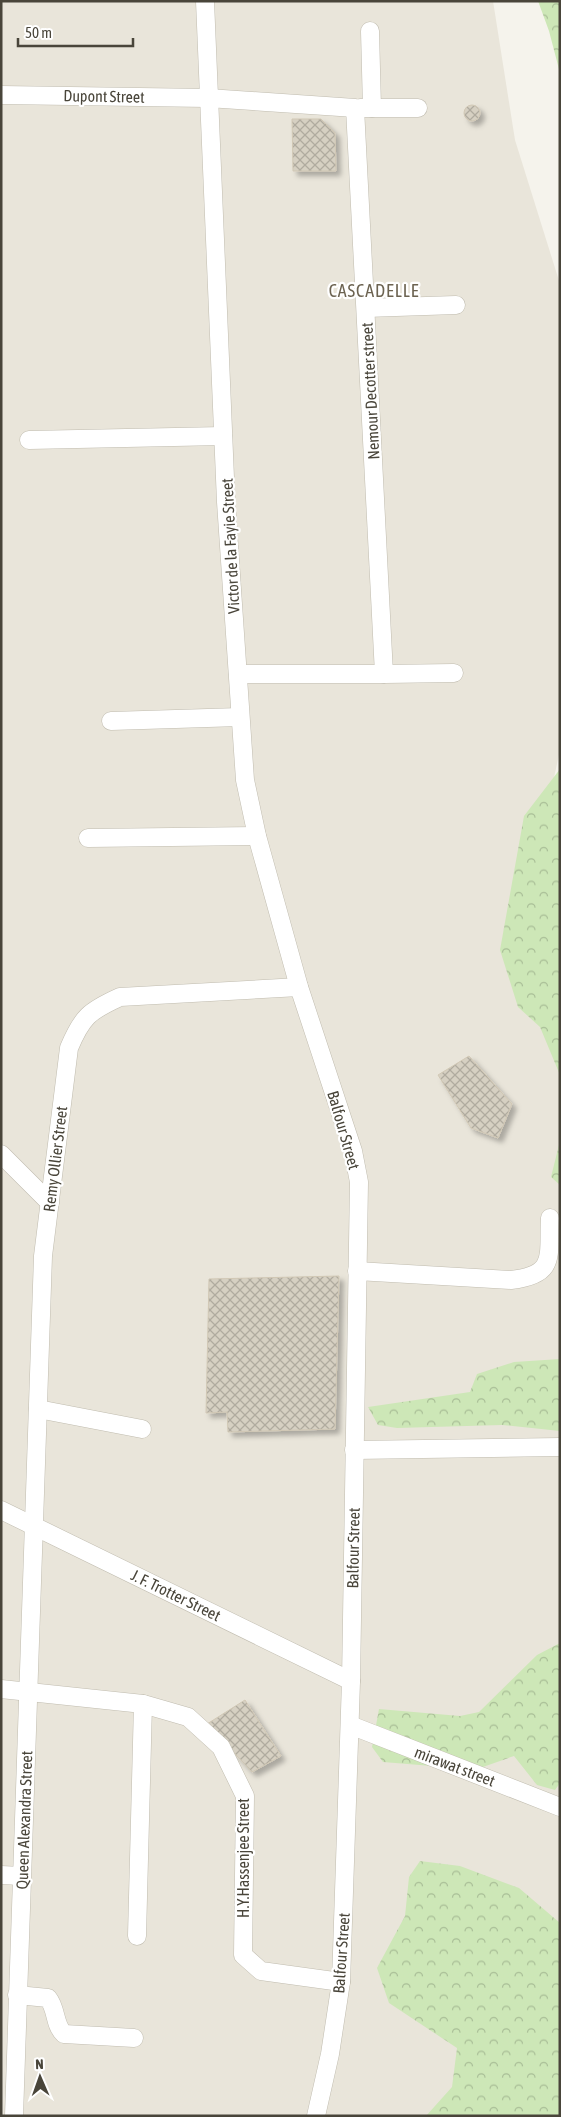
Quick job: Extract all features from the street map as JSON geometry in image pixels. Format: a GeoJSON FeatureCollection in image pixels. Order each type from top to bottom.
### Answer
{"type":"FeatureCollection","features":[{"type":"Feature","properties":{"kind":"street","name":"Victor de la Fayie Street"},"geometry":{"type":"LineString","coordinates":[[205,1],[224,436],[245,780],[257,836],[299,987]]}},
{"type":"Feature","properties":{"kind":"street","name":"Nemour Decotter street"},"geometry":{"type":"LineString","coordinates":[[370,31],[363,108],[366,308],[384,674]]}},
{"type":"Feature","properties":{"kind":"street","name":"Dupont Street"},"geometry":{"type":"LineString","coordinates":[[1,95],[208,98]]}},
{"type":"Feature","properties":{"kind":"street"},"geometry":{"type":"LineString","coordinates":[[208,98],[363,108],[418,108]]}},
{"type":"Feature","properties":{"kind":"street"},"geometry":{"type":"LineString","coordinates":[[366,308],[456,305]]}},
{"type":"Feature","properties":{"kind":"street"},"geometry":{"type":"LineString","coordinates":[[29,440],[224,436]]}},
{"type":"Feature","properties":{"kind":"street"},"geometry":{"type":"LineString","coordinates":[[238,674],[454,673]]}},
{"type":"Feature","properties":{"kind":"street"},"geometry":{"type":"LineString","coordinates":[[110,721],[240,716]]}},
{"type":"Feature","properties":{"kind":"street"},"geometry":{"type":"LineString","coordinates":[[88,838],[257,836]]}},
{"type":"Feature","properties":{"kind":"street","name":"Remy Ollier Street"},"geometry":{"type":"LineString","coordinates":[[34,1525],[43,1256],[69,1048],[78,1026],[96,1008],[120,997],[299,987]]}},
{"type":"Feature","properties":{"kind":"street","name":"Balfour Street"},"geometry":{"type":"LineString","coordinates":[[299,987],[353,1151],[359,1182],[351,1681],[342,1982],[330,2054],[316,2116]]}},
{"type":"Feature","properties":{"kind":"street"},"geometry":{"type":"LineString","coordinates":[[1,1154],[50,1202]]}},
{"type":"Feature","properties":{"kind":"street"},"geometry":{"type":"LineString","coordinates":[[357,1271],[511,1280],[530,1278],[543,1271],[548,1258],[550,1218]]}},
{"type":"Feature","properties":{"kind":"street"},"geometry":{"type":"LineString","coordinates":[[38,1409],[142,1429]]}},
{"type":"Feature","properties":{"kind":"street"},"geometry":{"type":"LineString","coordinates":[[354,1450],[560,1447]]}},
{"type":"Feature","properties":{"kind":"street","name":"J. F. Trotter Street"},"geometry":{"type":"LineString","coordinates":[[1,1510],[351,1681]]}},
{"type":"Feature","properties":{"kind":"street","name":"Queen Alexandra Street"},"geometry":{"type":"LineString","coordinates":[[14,2116],[34,1525]]}},
{"type":"Feature","properties":{"kind":"street","name":"H.Y.Hassenjee Street"},"geometry":{"type":"LineString","coordinates":[[1,1689],[143,1704],[188,1717],[221,1747],[245,1796],[243,1955],[260,1971],[342,1982]]}},
{"type":"Feature","properties":{"kind":"street"},"geometry":{"type":"LineString","coordinates":[[137,1936],[143,1704]]}},
{"type":"Feature","properties":{"kind":"street","name":"mirawat street"},"geometry":{"type":"LineString","coordinates":[[350,1725],[560,1807]]}},
{"type":"Feature","properties":{"kind":"street"},"geometry":{"type":"LineString","coordinates":[[1,1875],[21,1876]]}},
{"type":"Feature","properties":{"kind":"street"},"geometry":{"type":"LineString","coordinates":[[18,1995],[48,1998],[53,2004],[60,2030],[64,2034],[134,2038]]}},
{"type":"Feature","properties":{"kind":"shaded area"},"geometry":{"type":"Polygon","coordinates":[[[1,1],[493,1],[515,140],[560,284],[560,750],[523,920],[560,1046],[560,2116],[1,2116],[1,1]]]}},
{"type":"Feature","properties":{"kind":"green space"},"geometry":{"type":"Polygon","coordinates":[[[538,1],[560,1],[560,73],[549,31],[538,1]]]}},
{"type":"Feature","properties":{"kind":"green space"},"geometry":{"type":"Polygon","coordinates":[[[560,769],[560,1075],[540,1027],[518,1007],[500,950],[524,816],[560,769]]]}},
{"type":"Feature","properties":{"kind":"green space"},"geometry":{"type":"Polygon","coordinates":[[[560,1141],[560,1185],[551,1177],[560,1141]]]}},
{"type":"Feature","properties":{"kind":"green space"},"geometry":{"type":"Polygon","coordinates":[[[560,1359],[560,1431],[502,1425],[397,1428],[378,1425],[368,1407],[470,1392],[477,1374],[514,1362],[560,1359]]]}},
{"type":"Feature","properties":{"kind":"green space"},"geometry":{"type":"Polygon","coordinates":[[[560,1643],[560,1783],[555,1790],[537,1785],[514,1756],[480,1768],[444,1767],[383,1762],[372,1747],[379,1709],[460,1716],[479,1712],[537,1655],[560,1643]]]}},
{"type":"Feature","properties":{"kind":"green space"},"geometry":{"type":"Polygon","coordinates":[[[420,1861],[460,1866],[519,1888],[560,1923],[560,2116],[426,2116],[452,2087],[457,2048],[389,2003],[377,1968],[405,1916],[409,1877],[420,1861]]]}},
{"type":"Feature","properties":{"kind":"building"},"geometry":{"type":"Polygon","coordinates":[[[472,105],[478,107],[480,113],[478,119],[472,121],[466,119],[464,113],[466,107],[472,105]]]}},
{"type":"Feature","properties":{"kind":"building"},"geometry":{"type":"Polygon","coordinates":[[[292,119],[321,119],[335,133],[336,171],[293,171],[292,119]]]}},
{"type":"Feature","properties":{"kind":"building"},"geometry":{"type":"Polygon","coordinates":[[[469,1056],[512,1104],[498,1138],[471,1128],[438,1075],[469,1056]]]}},
{"type":"Feature","properties":{"kind":"building"},"geometry":{"type":"Polygon","coordinates":[[[339,1276],[335,1429],[228,1432],[227,1412],[206,1413],[209,1279],[339,1276]]]}},
{"type":"Feature","properties":{"kind":"building"},"geometry":{"type":"Polygon","coordinates":[[[245,1700],[281,1756],[252,1772],[207,1724],[245,1700]]]}},
{"type":"Feature","properties":{"kind":"district","name":"CASCADELLE"},"geometry":{"type":"Point","coordinates":[374,291]}}]}
